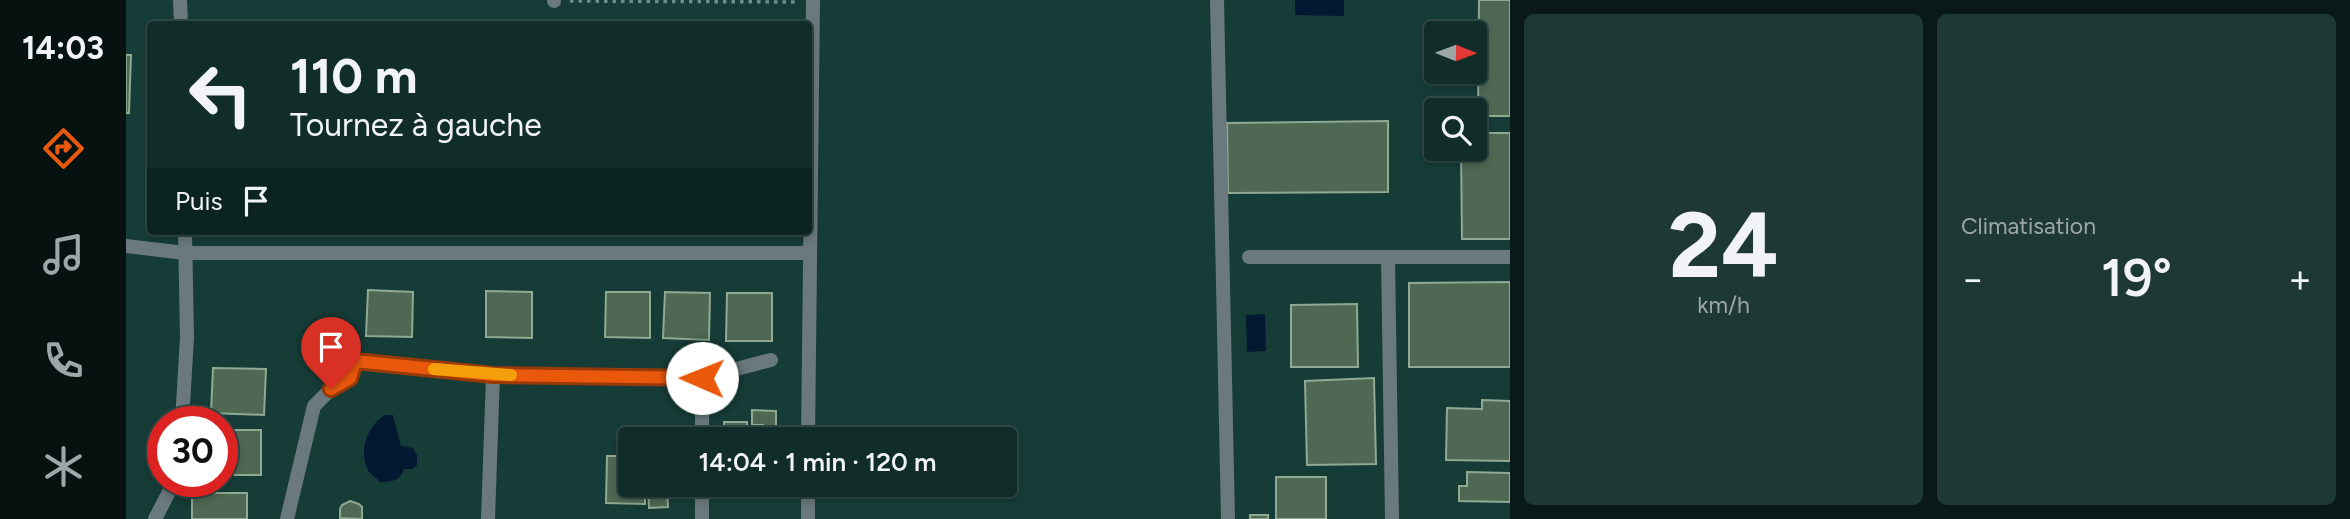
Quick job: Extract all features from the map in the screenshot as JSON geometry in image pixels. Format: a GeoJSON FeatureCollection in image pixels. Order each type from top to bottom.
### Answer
{"type":"FeatureCollection","features":[{"type":"Feature","properties":{"kind":"street"},"geometry":{"type":"LineString","coordinates":[[180,0],[181,21]]}},
{"type":"Feature","properties":{"kind":"street"},"geometry":{"type":"LineString","coordinates":[[1217,0],[1228,519]]}},
{"type":"Feature","properties":{"kind":"street"},"geometry":{"type":"LineString","coordinates":[[812,64],[813,1]]}},
{"type":"Feature","properties":{"kind":"street"},"geometry":{"type":"LineString","coordinates":[[183,406],[187,337],[185,235]]}},
{"type":"Feature","properties":{"kind":"street"},"geometry":{"type":"LineString","coordinates":[[808,427],[809,235]]}},
{"type":"Feature","properties":{"kind":"street"},"geometry":{"type":"LineString","coordinates":[[126,246],[185,253],[809,253]]}},
{"type":"Feature","properties":{"kind":"street"},"geometry":{"type":"LineString","coordinates":[[1249,257],[1510,257]]}},
{"type":"Feature","properties":{"kind":"street"},"geometry":{"type":"LineString","coordinates":[[1388,257],[1392,519]]}},
{"type":"Feature","properties":{"kind":"street"},"geometry":{"type":"LineString","coordinates":[[287,519],[314,405],[331,389],[350,378],[355,361],[493,375],[702,378],[771,360]]}},
{"type":"Feature","properties":{"kind":"street"},"geometry":{"type":"LineString","coordinates":[[488,519],[493,375]]}},
{"type":"Feature","properties":{"kind":"street"},"geometry":{"type":"LineString","coordinates":[[702,378],[702,427]]}},
{"type":"Feature","properties":{"kind":"street"},"geometry":{"type":"LineString","coordinates":[[155,519],[167,497]]}},
{"type":"Feature","properties":{"kind":"street"},"geometry":{"type":"LineString","coordinates":[[702,497],[702,519]]}},
{"type":"Feature","properties":{"kind":"street"},"geometry":{"type":"LineString","coordinates":[[808,497],[808,519]]}},
{"type":"Feature","properties":{"kind":"path"},"geometry":{"type":"LineString","coordinates":[[554,1],[813,1]]}},
{"type":"Feature","properties":{"kind":"water"},"geometry":{"type":"Polygon","coordinates":[[[1295,0],[1344,0],[1344,16],[1295,15],[1295,0]]]}},
{"type":"Feature","properties":{"kind":"water"},"geometry":{"type":"Polygon","coordinates":[[[1265,314],[1266,351],[1247,352],[1246,315],[1265,314]]]}},
{"type":"Feature","properties":{"kind":"water"},"geometry":{"type":"Polygon","coordinates":[[[385,415],[393,415],[401,446],[413,448],[417,455],[417,465],[412,469],[404,469],[395,480],[380,482],[368,470],[364,454],[366,439],[374,425],[385,415]]]}},
{"type":"Feature","properties":{"kind":"building"},"geometry":{"type":"Polygon","coordinates":[[[1479,0],[1510,0],[1510,116],[1487,116],[1487,98],[1478,98],[1478,84],[1488,84],[1488,21],[1479,21],[1479,0]]]}},
{"type":"Feature","properties":{"kind":"building"},"geometry":{"type":"Polygon","coordinates":[[[126,55],[131,55],[129,113],[126,113],[126,55]]]}},
{"type":"Feature","properties":{"kind":"building"},"geometry":{"type":"Polygon","coordinates":[[[1388,121],[1388,192],[1228,193],[1227,123],[1388,121]]]}},
{"type":"Feature","properties":{"kind":"building"},"geometry":{"type":"Polygon","coordinates":[[[1487,133],[1510,133],[1510,239],[1462,239],[1461,161],[1487,161],[1487,133]]]}},
{"type":"Feature","properties":{"kind":"building"},"geometry":{"type":"Polygon","coordinates":[[[1510,282],[1510,367],[1409,367],[1409,283],[1510,282]]]}},
{"type":"Feature","properties":{"kind":"building"},"geometry":{"type":"Polygon","coordinates":[[[368,290],[413,292],[412,337],[366,336],[368,290]]]}},
{"type":"Feature","properties":{"kind":"building"},"geometry":{"type":"Polygon","coordinates":[[[486,291],[532,292],[532,338],[486,337],[486,291]]]}},
{"type":"Feature","properties":{"kind":"building"},"geometry":{"type":"Polygon","coordinates":[[[606,292],[650,292],[650,338],[605,337],[606,292]]]}},
{"type":"Feature","properties":{"kind":"building"},"geometry":{"type":"Polygon","coordinates":[[[665,292],[710,293],[709,340],[663,338],[665,292]]]}},
{"type":"Feature","properties":{"kind":"building"},"geometry":{"type":"Polygon","coordinates":[[[727,293],[772,293],[772,341],[726,341],[727,293]]]}},
{"type":"Feature","properties":{"kind":"building"},"geometry":{"type":"Polygon","coordinates":[[[1357,304],[1358,367],[1291,367],[1291,305],[1357,304]]]}},
{"type":"Feature","properties":{"kind":"building"},"geometry":{"type":"Polygon","coordinates":[[[213,368],[266,369],[264,415],[238,414],[238,406],[211,406],[213,368]]]}},
{"type":"Feature","properties":{"kind":"building"},"geometry":{"type":"Polygon","coordinates":[[[1374,378],[1376,464],[1307,465],[1305,381],[1374,378]]]}},
{"type":"Feature","properties":{"kind":"building"},"geometry":{"type":"Polygon","coordinates":[[[1482,400],[1510,401],[1510,461],[1446,460],[1447,408],[1482,409],[1482,400]]]}},
{"type":"Feature","properties":{"kind":"building"},"geometry":{"type":"Polygon","coordinates":[[[752,410],[776,411],[776,427],[752,425],[752,410]]]}},
{"type":"Feature","properties":{"kind":"building"},"geometry":{"type":"Polygon","coordinates":[[[724,422],[747,422],[747,426],[761,426],[761,427],[724,427],[724,422]]]}},
{"type":"Feature","properties":{"kind":"building"},"geometry":{"type":"Polygon","coordinates":[[[238,430],[261,430],[261,475],[238,475],[238,430]]]}},
{"type":"Feature","properties":{"kind":"building"},"geometry":{"type":"Polygon","coordinates":[[[607,456],[618,456],[618,497],[645,497],[645,504],[606,503],[607,456]]]}},
{"type":"Feature","properties":{"kind":"building"},"geometry":{"type":"Polygon","coordinates":[[[1467,472],[1510,473],[1510,502],[1459,501],[1459,486],[1467,486],[1467,472]]]}},
{"type":"Feature","properties":{"kind":"building"},"geometry":{"type":"Polygon","coordinates":[[[1276,477],[1326,477],[1326,519],[1276,519],[1276,477]]]}},
{"type":"Feature","properties":{"kind":"building"},"geometry":{"type":"Polygon","coordinates":[[[238,493],[247,493],[247,519],[192,519],[192,497],[238,497],[238,493]]]}},
{"type":"Feature","properties":{"kind":"building"},"geometry":{"type":"Polygon","coordinates":[[[648,497],[668,497],[668,507],[649,508],[648,497]]]}},
{"type":"Feature","properties":{"kind":"building"},"geometry":{"type":"Polygon","coordinates":[[[350,501],[362,507],[362,519],[340,518],[342,505],[350,501]]]}},
{"type":"Feature","properties":{"kind":"building"},"geometry":{"type":"Polygon","coordinates":[[[1250,515],[1268,515],[1268,519],[1250,519],[1250,515]]]}},
{"type":"Feature","properties":{"kind":"slow traffic"},"geometry":{"type":"LineString","coordinates":[[434,369],[511,375]]}},
{"type":"Feature","properties":{"kind":"route"},"geometry":{"type":"LineString","coordinates":[[331,389],[350,378],[355,361],[493,375],[702,378]]}}]}
